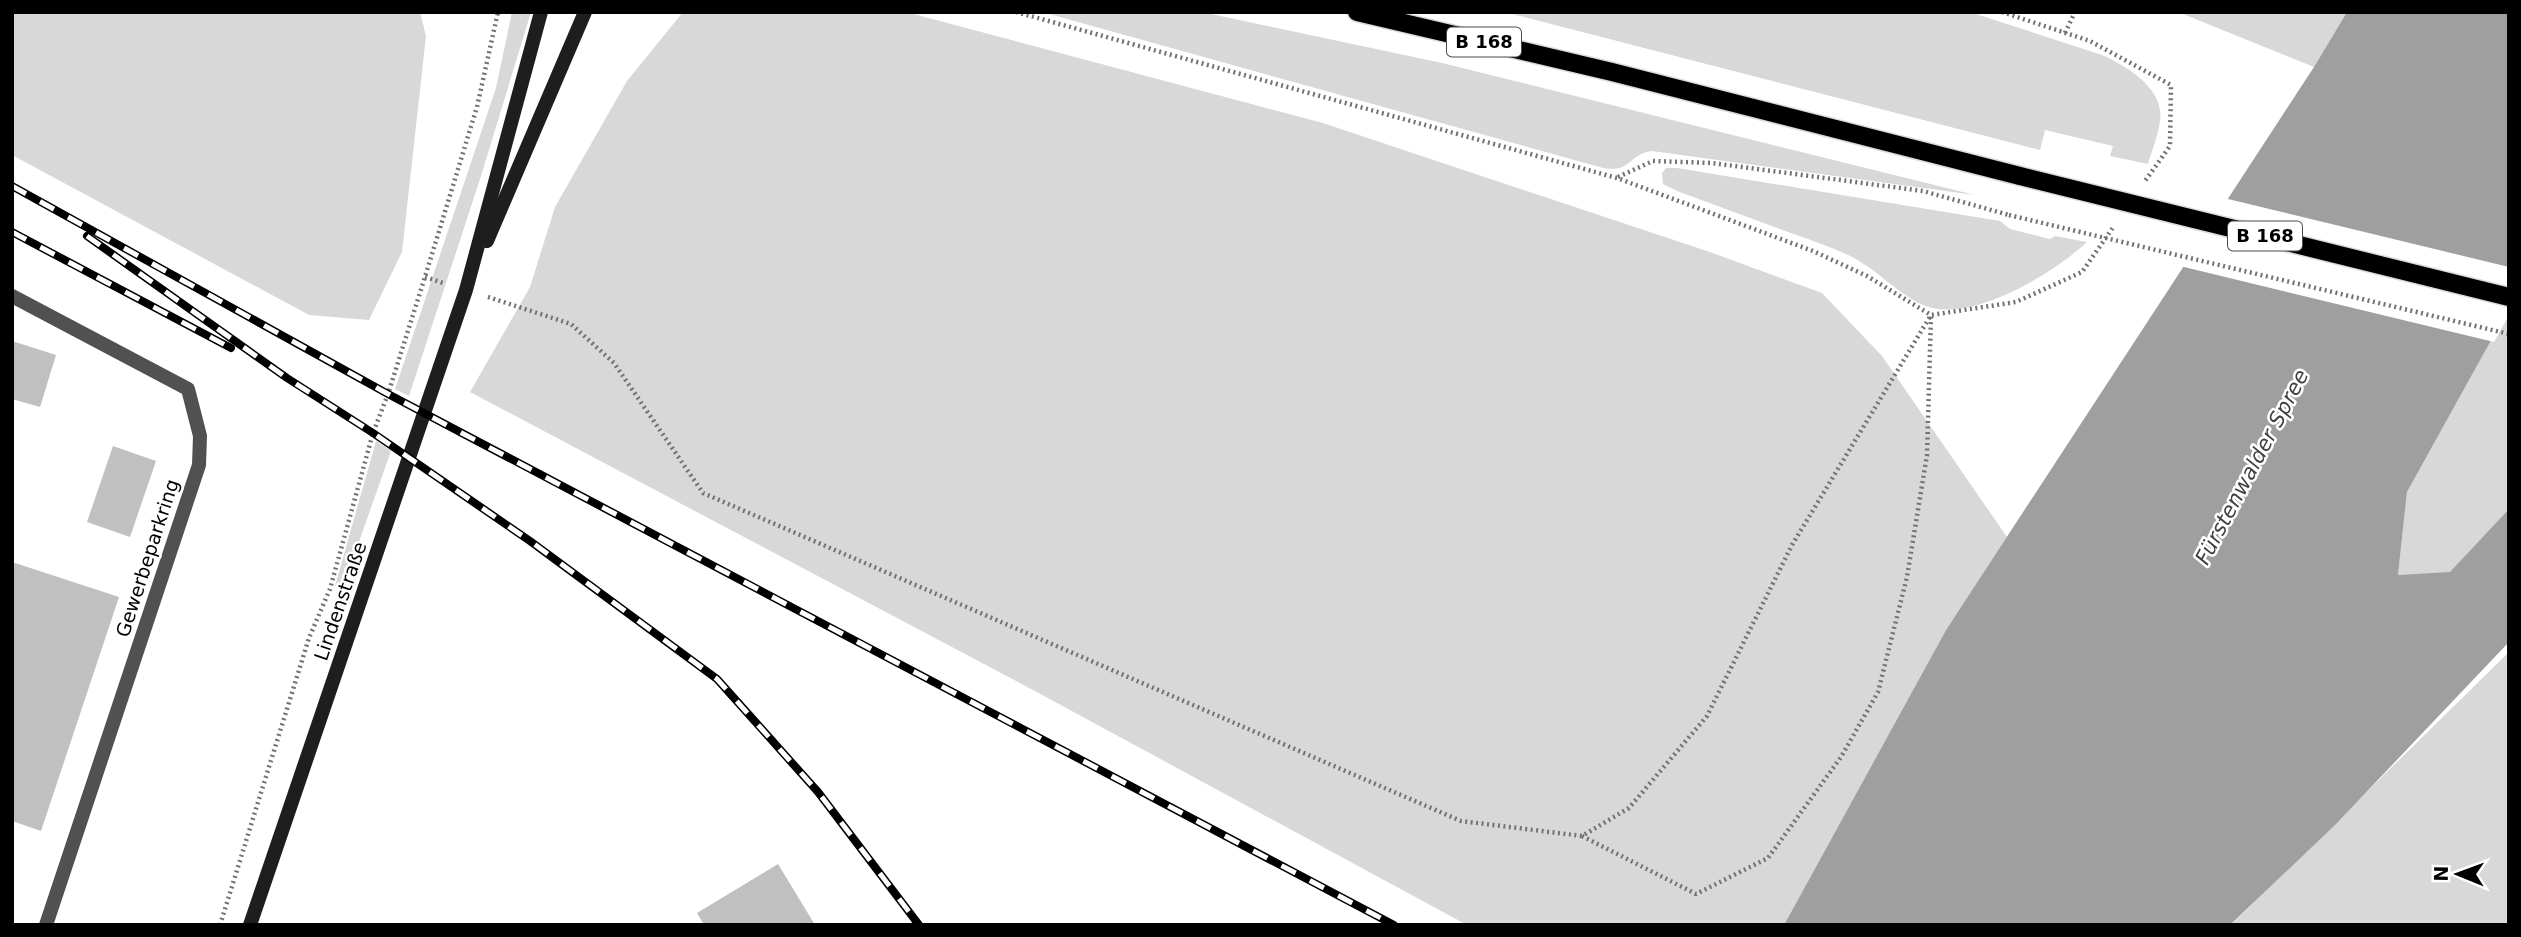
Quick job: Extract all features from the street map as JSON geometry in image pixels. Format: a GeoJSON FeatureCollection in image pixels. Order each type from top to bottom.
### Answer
{"type":"FeatureCollection","features":[{"type":"Feature","properties":{"kind":"main road","name":"B 168"},"geometry":{"type":"LineString","coordinates":[[1357,12],[1612,72],[2509,297]]}},
{"type":"Feature","properties":{"kind":"street","name":"Lindenstraße"},"geometry":{"type":"LineString","coordinates":[[250,925],[466,290],[541,12]]}},
{"type":"Feature","properties":{"kind":"street","name":"Lindenstraße"},"geometry":{"type":"LineString","coordinates":[[466,290],[585,12]]}},
{"type":"Feature","properties":{"kind":"street","name":"Gewerbeparkring"},"geometry":{"type":"LineString","coordinates":[[12,296],[188,389],[200,436],[199,465],[46,925]]}},
{"type":"Feature","properties":{"kind":"path"},"geometry":{"type":"LineString","coordinates":[[219,925],[309,638],[330,589],[373,433],[388,394],[477,107],[498,12]]}},
{"type":"Feature","properties":{"kind":"path"},"geometry":{"type":"LineString","coordinates":[[1016,12],[1617,178],[1812,251],[1867,276],[1931,316]]}},
{"type":"Feature","properties":{"kind":"path"},"geometry":{"type":"LineString","coordinates":[[2002,12],[2065,33],[2075,12]]}},
{"type":"Feature","properties":{"kind":"path"},"geometry":{"type":"LineString","coordinates":[[1617,178],[1653,161],[1712,163],[1923,191],[2009,215],[2509,334]]}},
{"type":"Feature","properties":{"kind":"path"},"geometry":{"type":"LineString","coordinates":[[466,290],[571,324],[614,363],[703,493],[1461,821],[1582,836],[1696,894],[1768,858],[1841,757],[1878,692],[1907,577],[1927,455],[1931,316]]}},
{"type":"Feature","properties":{"kind":"path"},"geometry":{"type":"LineString","coordinates":[[1582,836],[1629,808],[1707,716],[1791,545],[1931,316]]}},
{"type":"Feature","properties":{"kind":"shaded area"},"geometry":{"type":"Polygon","coordinates":[[[12,12],[420,12],[426,36],[402,252],[369,320],[309,315],[12,155],[12,12]]]}},
{"type":"Feature","properties":{"kind":"shaded area"},"geometry":{"type":"Polygon","coordinates":[[[512,12],[531,12],[409,396],[395,389],[496,88],[512,12]]]}},
{"type":"Feature","properties":{"kind":"shaded area"},"geometry":{"type":"Polygon","coordinates":[[[683,12],[906,12],[1323,123],[1710,252],[1822,293],[1882,356],[2007,537],[1946,630],[1784,925],[1467,925],[1033,690],[470,392],[530,287],[555,207],[627,81],[683,12]]]}},
{"type":"Feature","properties":{"kind":"shaded area"},"geometry":{"type":"Polygon","coordinates":[[[1042,12],[1202,12],[1442,63],[1975,195],[1652,151],[1638,156],[1620,168],[1603,168],[1042,12]]]}},
{"type":"Feature","properties":{"kind":"shaded area"},"geometry":{"type":"Polygon","coordinates":[[[1505,12],[1970,12],[2102,55],[2122,65],[2142,80],[2157,99],[2160,109],[2159,127],[2148,164],[2110,156],[2113,146],[2045,130],[2040,150],[1505,12]]]}},
{"type":"Feature","properties":{"kind":"shaded area"},"geometry":{"type":"Polygon","coordinates":[[[2178,12],[2347,12],[2314,67],[2178,12]]]}},
{"type":"Feature","properties":{"kind":"shaded area"},"geometry":{"type":"Polygon","coordinates":[[[1666,168],[2000,221],[2010,229],[2050,239],[2055,236],[2087,242],[2054,268],[2010,293],[1964,308],[1942,309],[1913,300],[1848,255],[1663,184],[1662,173],[1666,168]]]}},
{"type":"Feature","properties":{"kind":"shaded area"},"geometry":{"type":"Polygon","coordinates":[[[2509,308],[2509,509],[2450,573],[2398,575],[2407,492],[2509,308]]]}},
{"type":"Feature","properties":{"kind":"shaded area"},"geometry":{"type":"Polygon","coordinates":[[[376,441],[391,451],[342,590],[335,586],[376,441]]]}},
{"type":"Feature","properties":{"kind":"shaded area"},"geometry":{"type":"Polygon","coordinates":[[[2509,652],[2509,925],[2231,925],[2509,652]]]}},
{"type":"Feature","properties":{"kind":"water","name":"Fürstenwalder Spree"},"geometry":{"type":"Polygon","coordinates":[[[2347,12],[2509,12],[2509,308],[2407,492],[2398,575],[2450,572],[2509,509],[2509,642],[2335,825],[2230,925],[1784,925],[1946,630],[2314,67],[2347,12]]]}},
{"type":"Feature","properties":{"kind":"pier"},"geometry":{"type":"Polygon","coordinates":[[[2224,198],[2509,267],[2509,315],[2494,342],[2180,266],[2224,198]]]}},
{"type":"Feature","properties":{"kind":"building"},"geometry":{"type":"Polygon","coordinates":[[[12,341],[56,355],[40,407],[12,399],[12,341]]]}},
{"type":"Feature","properties":{"kind":"building"},"geometry":{"type":"Polygon","coordinates":[[[113,446],[156,461],[130,537],[87,522],[113,446]]]}},
{"type":"Feature","properties":{"kind":"building"},"geometry":{"type":"Polygon","coordinates":[[[12,562],[119,597],[41,831],[12,821],[12,562]]]}},
{"type":"Feature","properties":{"kind":"building"},"geometry":{"type":"Polygon","coordinates":[[[778,864],[815,925],[704,925],[697,913],[778,864]]]}},
{"type":"Feature","properties":{"kind":"railway"},"geometry":{"type":"LineString","coordinates":[[12,186],[388,394],[1394,925]]}},
{"type":"Feature","properties":{"kind":"railway"},"geometry":{"type":"LineString","coordinates":[[12,232],[231,348]]}},
{"type":"Feature","properties":{"kind":"railway"},"geometry":{"type":"LineString","coordinates":[[87,236],[287,378],[373,433],[530,541],[717,679],[818,792],[919,925]]}}]}
